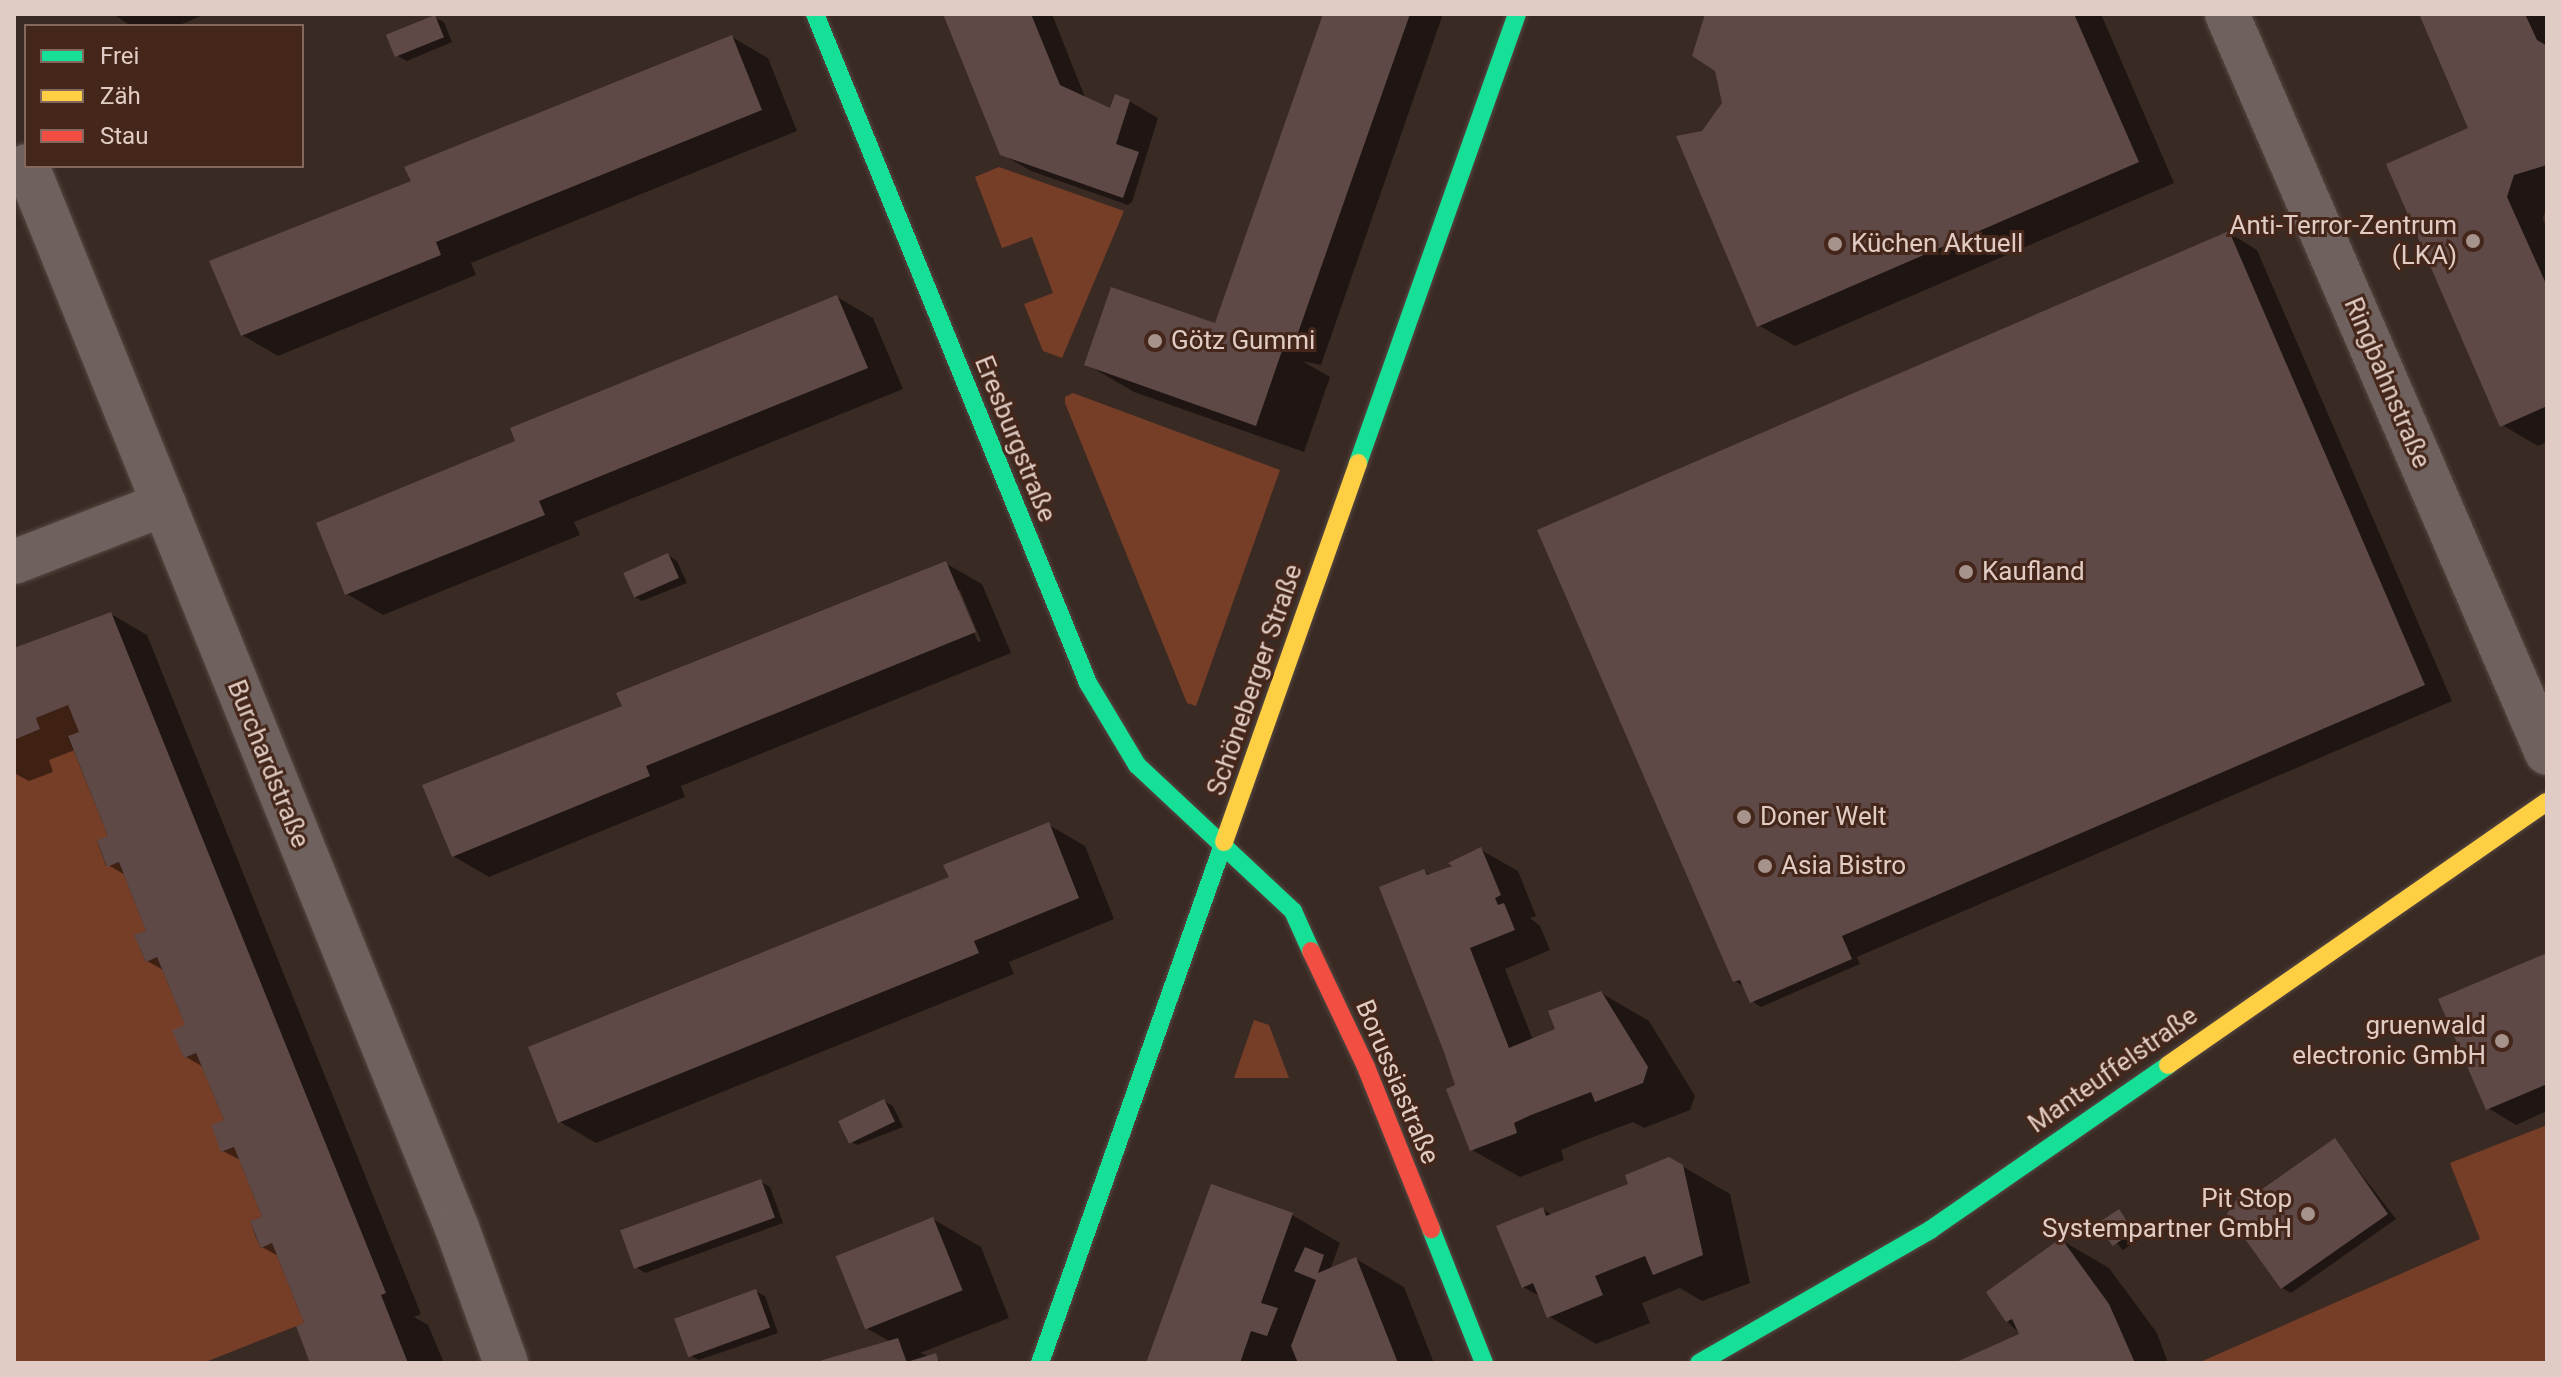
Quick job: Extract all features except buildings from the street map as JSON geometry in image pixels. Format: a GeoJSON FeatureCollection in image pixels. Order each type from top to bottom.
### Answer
{"type":"FeatureCollection","features":[{"type":"Feature","properties":{"kind":"main road","name":"Eresburgstraße"},"geometry":{"type":"LineString","coordinates":[[815,14],[1088,683],[1137,765],[1224,846]]}},
{"type":"Feature","properties":{"kind":"main road","name":"Schöneberger Straße"},"geometry":{"type":"LineString","coordinates":[[1040,1363],[1517,14]]}},
{"type":"Feature","properties":{"kind":"main road","name":"Manteuffelstraße"},"geometry":{"type":"LineString","coordinates":[[1699,1363],[1930,1230],[2547,802]]}},
{"type":"Feature","properties":{"kind":"main road","name":"Borussiastraße"},"geometry":{"type":"LineString","coordinates":[[1224,846],[1293,911],[1366,1067],[1484,1363]]}},
{"type":"Feature","properties":{"kind":"street","name":"Ringbahnstraße"},"geometry":{"type":"LineString","coordinates":[[2227,14],[2547,753]]}},
{"type":"Feature","properties":{"kind":"street","name":"Burchardstraße"},"geometry":{"type":"LineString","coordinates":[[14,135],[24,160]]}},
{"type":"Feature","properties":{"kind":"street","name":"Burchardstraße"},"geometry":{"type":"LineString","coordinates":[[27,168],[457,1228],[506,1363]]}},
{"type":"Feature","properties":{"kind":"street"},"geometry":{"type":"LineString","coordinates":[[14,562],[164,504]]}},
{"type":"Feature","properties":{"kind":"shaded area"},"geometry":{"type":"Polygon","coordinates":[[[999,167],[1124,211],[1062,358],[1043,351],[1024,304],[1053,293],[1032,237],[1002,248],[975,177],[999,167]]]}},
{"type":"Feature","properties":{"kind":"shaded area"},"geometry":{"type":"Polygon","coordinates":[[[1073,393],[1280,470],[1196,706],[1187,703],[1065,403],[1065,397],[1073,393]]]}},
{"type":"Feature","properties":{"kind":"shaded area"},"geometry":{"type":"Polygon","coordinates":[[[68,705],[79,732],[68,737],[108,836],[97,841],[106,866],[119,862],[146,931],[135,935],[140,949],[146,962],[157,957],[185,1025],[173,1031],[184,1058],[196,1053],[224,1120],[221,1152],[234,1147],[262,1217],[250,1221],[255,1235],[261,1248],[272,1243],[304,1323],[203,1363],[14,1363],[14,740],[40,729],[36,718],[68,705]]]}},
{"type":"Feature","properties":{"kind":"shaded area"},"geometry":{"type":"Polygon","coordinates":[[[1254,1020],[1269,1025],[1289,1078],[1234,1078],[1254,1020]]]}},
{"type":"Feature","properties":{"kind":"shaded area"},"geometry":{"type":"Polygon","coordinates":[[[2547,1125],[2547,1363],[2198,1363],[2480,1239],[2450,1163],[2547,1125]]]}},
{"type":"Feature","properties":{"kind":"traffic: fast"},"geometry":{"type":"LineString","coordinates":[[815,14],[1088,683],[1137,765],[1293,911],[1311,951]]}},
{"type":"Feature","properties":{"kind":"traffic: fast"},"geometry":{"type":"LineString","coordinates":[[1358,463],[1517,14]]}},
{"type":"Feature","properties":{"kind":"traffic: fast"},"geometry":{"type":"LineString","coordinates":[[1040,1363],[1224,842]]}},
{"type":"Feature","properties":{"kind":"traffic: fast"},"geometry":{"type":"LineString","coordinates":[[1699,1363],[1930,1230],[2168,1065]]}},
{"type":"Feature","properties":{"kind":"traffic: fast"},"geometry":{"type":"LineString","coordinates":[[1431,1229],[1484,1363]]}},
{"type":"Feature","properties":{"kind":"traffic: slow"},"geometry":{"type":"LineString","coordinates":[[1224,842],[1358,463]]}},
{"type":"Feature","properties":{"kind":"traffic: slow"},"geometry":{"type":"LineString","coordinates":[[2168,1065],[2547,802]]}},
{"type":"Feature","properties":{"kind":"traffic: jam"},"geometry":{"type":"LineString","coordinates":[[1311,951],[1366,1067],[1431,1229]]}},
{"type":"Feature","properties":{"kind":"place","name":"Anti-Terror-Zentrum (LKA)"},"geometry":{"type":"Point","coordinates":[2473,241]}},
{"type":"Feature","properties":{"kind":"place","name":"Küchen Aktuell"},"geometry":{"type":"Point","coordinates":[1835,244]}},
{"type":"Feature","properties":{"kind":"place","name":"Götz Gummi"},"geometry":{"type":"Point","coordinates":[1155,341]}},
{"type":"Feature","properties":{"kind":"place","name":"Kaufland"},"geometry":{"type":"Point","coordinates":[1966,572]}},
{"type":"Feature","properties":{"kind":"place","name":"Doner Welt"},"geometry":{"type":"Point","coordinates":[1744,817]}},
{"type":"Feature","properties":{"kind":"place","name":"Asia Bistro"},"geometry":{"type":"Point","coordinates":[1765,866]}},
{"type":"Feature","properties":{"kind":"place","name":"gruenwald electronic GmbH"},"geometry":{"type":"Point","coordinates":[2502,1041]}},
{"type":"Feature","properties":{"kind":"place","name":"Pit Stop Systempartner GmbH"},"geometry":{"type":"Point","coordinates":[2308,1214]}}]}
